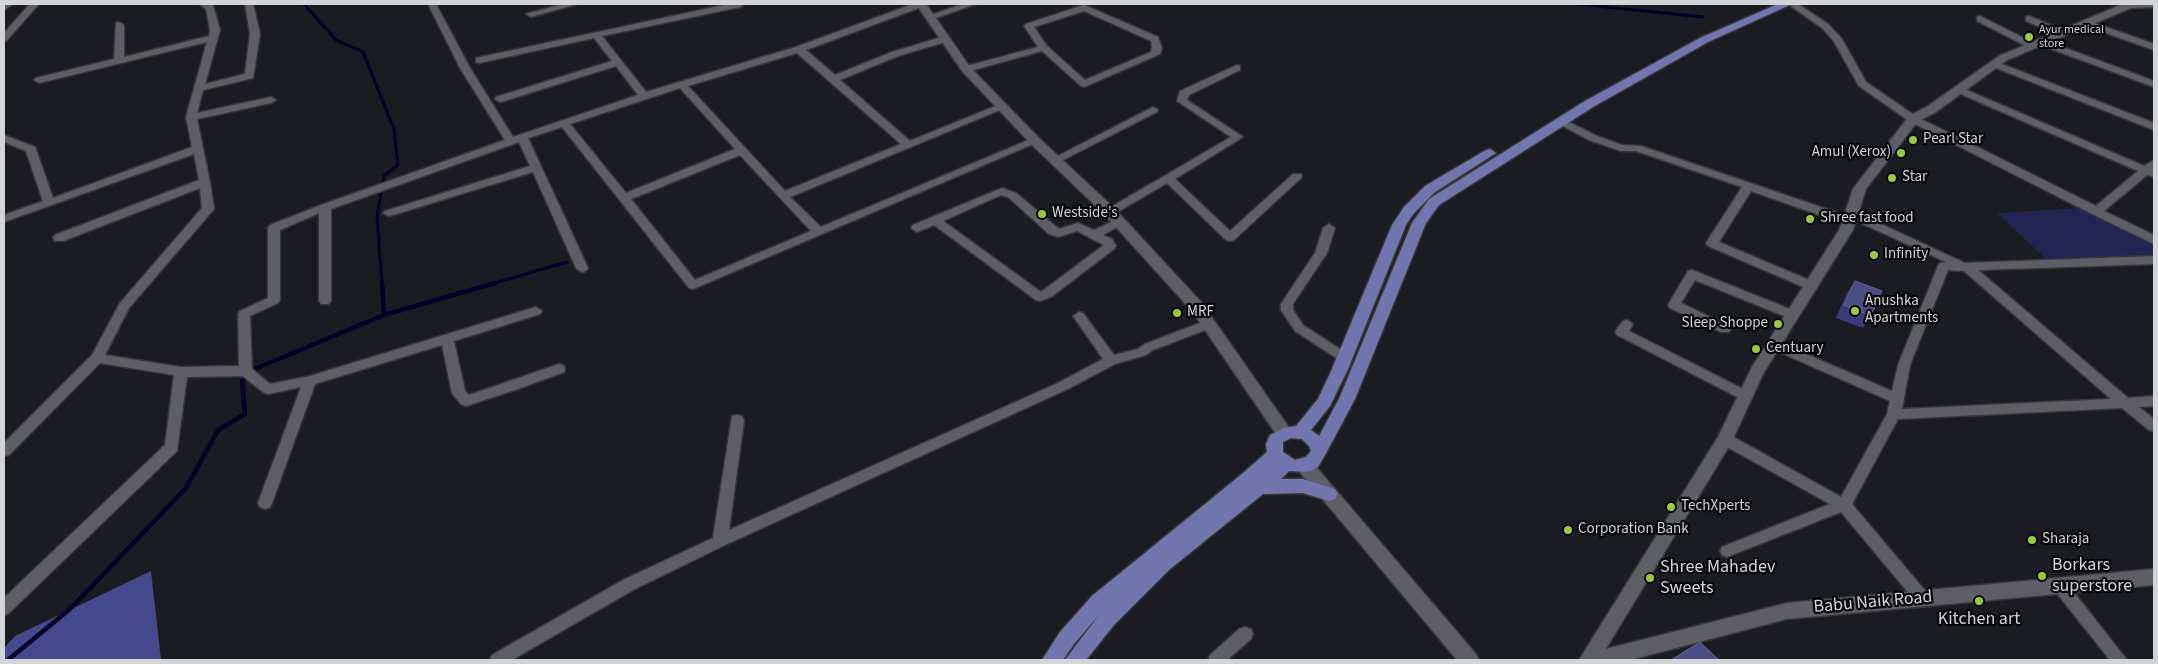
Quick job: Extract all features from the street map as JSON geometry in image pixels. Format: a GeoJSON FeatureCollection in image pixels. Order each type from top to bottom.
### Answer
{"type":"FeatureCollection","features":[{"type":"Feature","properties":{"kind":"main road"},"geometry":{"type":"LineString","coordinates":[[921,4],[966,68],[1035,141],[1115,217],[1197,307],[1292,432],[1312,439],[1316,442],[1319,451]]}},
{"type":"Feature","properties":{"kind":"main road"},"geometry":{"type":"LineString","coordinates":[[1469,660],[1306,466],[1281,458],[1274,444],[1279,436],[1292,432],[1324,402],[1399,226],[1408,210],[1430,189],[1666,49],[1766,4]]}},
{"type":"Feature","properties":{"kind":"main road"},"geometry":{"type":"LineString","coordinates":[[1306,466],[1316,459],[1347,398],[1416,232],[1434,202],[1561,121],[1704,40],[1787,4]]}},
{"type":"Feature","properties":{"kind":"main road"},"geometry":{"type":"LineString","coordinates":[[1589,660],[1725,439],[1757,371],[1846,230],[1860,188],[1913,119],[1932,109],[2003,58],[2086,23],[2123,5],[2154,4]]}},
{"type":"Feature","properties":{"kind":"main road"},"geometry":{"type":"LineString","coordinates":[[1075,660],[1106,619],[1164,564],[1256,489],[1281,458]]}},
{"type":"Feature","properties":{"kind":"main road"},"geometry":{"type":"LineString","coordinates":[[1052,660],[1067,638],[1099,602],[1133,572],[1281,458]]}},
{"type":"Feature","properties":{"kind":"main road"},"geometry":{"type":"LineString","coordinates":[[1256,489],[1279,486],[1303,486],[1329,494]]}},
{"type":"Feature","properties":{"kind":"main road","name":"Babu Naik Road"},"geometry":{"type":"LineString","coordinates":[[1598,660],[1692,644],[1787,611],[2154,577]]}},
{"type":"Feature","properties":{"kind":"street"},"geometry":{"type":"LineString","coordinates":[[4,7],[9,4]]}},
{"type":"Feature","properties":{"kind":"street"},"geometry":{"type":"LineString","coordinates":[[4,38],[35,4]]}},
{"type":"Feature","properties":{"kind":"street"},"geometry":{"type":"LineString","coordinates":[[199,88],[250,76],[254,34],[249,4]]}},
{"type":"Feature","properties":{"kind":"street"},"geometry":{"type":"LineString","coordinates":[[531,14],[551,6],[573,4]]}},
{"type":"Feature","properties":{"kind":"street"},"geometry":{"type":"LineString","coordinates":[[479,60],[740,4]]}},
{"type":"Feature","properties":{"kind":"street"},"geometry":{"type":"LineString","coordinates":[[246,371],[244,314],[274,300],[274,228],[326,206],[516,139],[644,96],[799,49],[921,4]]}},
{"type":"Feature","properties":{"kind":"street"},"geometry":{"type":"LineString","coordinates":[[930,17],[972,4]]}},
{"type":"Feature","properties":{"kind":"street"},"geometry":{"type":"LineString","coordinates":[[1792,4],[1826,26],[1837,39],[1862,84],[1913,119],[2154,240]]}},
{"type":"Feature","properties":{"kind":"street"},"geometry":{"type":"LineString","coordinates":[[4,451],[97,358],[124,306],[208,209],[205,182],[192,117],[215,30],[211,5]]}},
{"type":"Feature","properties":{"kind":"street"},"geometry":{"type":"LineString","coordinates":[[433,6],[465,68],[535,168],[582,268]]}},
{"type":"Feature","properties":{"kind":"street"},"geometry":{"type":"LineString","coordinates":[[1084,8],[1155,39],[1157,48],[1155,54],[1084,84],[1044,48],[1029,26],[1084,8]]}},
{"type":"Feature","properties":{"kind":"street"},"geometry":{"type":"LineString","coordinates":[[1980,19],[2037,44],[2154,84]]}},
{"type":"Feature","properties":{"kind":"street"},"geometry":{"type":"LineString","coordinates":[[2029,19],[2062,33]]}},
{"type":"Feature","properties":{"kind":"street"},"geometry":{"type":"LineString","coordinates":[[2086,23],[2154,48]]}},
{"type":"Feature","properties":{"kind":"street"},"geometry":{"type":"LineString","coordinates":[[119,24],[119,62]]}},
{"type":"Feature","properties":{"kind":"street"},"geometry":{"type":"LineString","coordinates":[[597,36],[644,96]]}},
{"type":"Feature","properties":{"kind":"street"},"geometry":{"type":"LineString","coordinates":[[39,80],[212,38]]}},
{"type":"Feature","properties":{"kind":"street"},"geometry":{"type":"LineString","coordinates":[[834,79],[895,54],[945,39]]}},
{"type":"Feature","properties":{"kind":"street"},"geometry":{"type":"LineString","coordinates":[[966,68],[1044,48]]}},
{"type":"Feature","properties":{"kind":"street"},"geometry":{"type":"LineString","coordinates":[[799,49],[908,145]]}},
{"type":"Feature","properties":{"kind":"street"},"geometry":{"type":"LineString","coordinates":[[500,99],[618,62]]}},
{"type":"Feature","properties":{"kind":"street"},"geometry":{"type":"LineString","coordinates":[[1994,64],[2154,127]]}},
{"type":"Feature","properties":{"kind":"street"},"geometry":{"type":"LineString","coordinates":[[1095,234],[1167,177],[1238,137],[1182,101],[1184,93],[1238,68]]}},
{"type":"Feature","properties":{"kind":"street"},"geometry":{"type":"LineString","coordinates":[[682,85],[819,232]]}},
{"type":"Feature","properties":{"kind":"street"},"geometry":{"type":"LineString","coordinates":[[1959,90],[2152,169]]}},
{"type":"Feature","properties":{"kind":"street"},"geometry":{"type":"LineString","coordinates":[[192,117],[271,100]]}},
{"type":"Feature","properties":{"kind":"street"},"geometry":{"type":"LineString","coordinates":[[784,196],[1002,107]]}},
{"type":"Feature","properties":{"kind":"street"},"geometry":{"type":"LineString","coordinates":[[1055,160],[1153,110]]}},
{"type":"Feature","properties":{"kind":"street"},"geometry":{"type":"LineString","coordinates":[[1561,121],[1594,138],[1621,148],[1637,148],[1850,218],[1966,267],[2154,426]]}},
{"type":"Feature","properties":{"kind":"street"},"geometry":{"type":"LineString","coordinates":[[564,123],[693,285],[1035,141]]}},
{"type":"Feature","properties":{"kind":"street"},"geometry":{"type":"LineString","coordinates":[[4,138],[31,149],[49,203]]}},
{"type":"Feature","properties":{"kind":"street"},"geometry":{"type":"LineString","coordinates":[[4,219],[198,149]]}},
{"type":"Feature","properties":{"kind":"street"},"geometry":{"type":"LineString","coordinates":[[624,198],[742,150]]}},
{"type":"Feature","properties":{"kind":"street"},"geometry":{"type":"LineString","coordinates":[[389,213],[535,168]]}},
{"type":"Feature","properties":{"kind":"street"},"geometry":{"type":"LineString","coordinates":[[2096,212],[2152,169]]}},
{"type":"Feature","properties":{"kind":"street"},"geometry":{"type":"LineString","coordinates":[[1167,177],[1230,237],[1297,176]]}},
{"type":"Feature","properties":{"kind":"street"},"geometry":{"type":"LineString","coordinates":[[59,238],[205,182]]}},
{"type":"Feature","properties":{"kind":"street"},"geometry":{"type":"LineString","coordinates":[[1748,186],[1712,243],[1812,286]]}},
{"type":"Feature","properties":{"kind":"street"},"geometry":{"type":"LineString","coordinates":[[916,228],[1002,191],[1012,195],[1053,231],[1058,232],[1078,227],[1095,234],[1110,244],[1108,248],[1047,294],[1040,297],[936,220]]}},
{"type":"Feature","properties":{"kind":"street"},"geometry":{"type":"LineString","coordinates":[[325,301],[326,206]]}},
{"type":"Feature","properties":{"kind":"street"},"geometry":{"type":"LineString","coordinates":[[1329,228],[1321,252],[1287,304],[1287,310],[1299,328],[1344,358]]}},
{"type":"Feature","properties":{"kind":"street"},"geometry":{"type":"LineString","coordinates":[[1727,551],[1844,505],[1894,414],[1904,365],[1944,266],[1966,267],[2154,260]]}},
{"type":"Feature","properties":{"kind":"street"},"geometry":{"type":"LineString","coordinates":[[1726,329],[1674,305],[1692,274],[1794,315]]}},
{"type":"Feature","properties":{"kind":"street"},"geometry":{"type":"LineString","coordinates":[[97,358],[181,372],[246,371],[268,389],[310,381],[536,311]]}},
{"type":"Feature","properties":{"kind":"street"},"geometry":{"type":"LineString","coordinates":[[1079,316],[1111,360]]}},
{"type":"Feature","properties":{"kind":"street"},"geometry":{"type":"LineString","coordinates":[[498,660],[628,586],[720,541],[1063,386],[1111,360],[1142,352],[1149,346],[1209,324]]}},
{"type":"Feature","properties":{"kind":"street"},"geometry":{"type":"LineString","coordinates":[[1627,324],[1621,332],[1746,396]]}},
{"type":"Feature","properties":{"kind":"street"},"geometry":{"type":"LineString","coordinates":[[447,338],[459,393],[466,401],[559,369]]}},
{"type":"Feature","properties":{"kind":"street"},"geometry":{"type":"LineString","coordinates":[[1774,345],[1897,399]]}},
{"type":"Feature","properties":{"kind":"street"},"geometry":{"type":"LineString","coordinates":[[4,608],[172,447],[181,372]]}},
{"type":"Feature","properties":{"kind":"street"},"geometry":{"type":"LineString","coordinates":[[265,503],[310,381]]}},
{"type":"Feature","properties":{"kind":"street"},"geometry":{"type":"LineString","coordinates":[[1894,414],[2154,401]]}},
{"type":"Feature","properties":{"kind":"street"},"geometry":{"type":"LineString","coordinates":[[720,541],[737,420]]}},
{"type":"Feature","properties":{"kind":"street"},"geometry":{"type":"LineString","coordinates":[[1725,439],[1844,505],[1922,598]]}},
{"type":"Feature","properties":{"kind":"street"},"geometry":{"type":"LineString","coordinates":[[2060,586],[2119,660]]}},
{"type":"Feature","properties":{"kind":"street"},"geometry":{"type":"LineString","coordinates":[[1216,660],[1244,634]]}},
{"type":"Feature","properties":{"kind":"shaded area"},"geometry":{"type":"Polygon","coordinates":[[[2079,208],[2154,245],[2154,256],[2049,262],[1997,213],[2079,208]]]}},
{"type":"Feature","properties":{"kind":"shaded area"},"geometry":{"type":"Polygon","coordinates":[[[151,571],[161,660],[4,660],[4,648],[15,636],[151,571]]]}},
{"type":"Feature","properties":{"kind":"building"},"geometry":{"type":"Polygon","coordinates":[[[1855,281],[1882,291],[1871,316],[1844,305],[1855,281]]]}},
{"type":"Feature","properties":{"kind":"building"},"geometry":{"type":"Polygon","coordinates":[[[1700,642],[1719,660],[1671,660],[1700,642]]]}},
{"type":"Feature","properties":{"kind":"waterway"},"geometry":{"type":"LineString","coordinates":[[304,4],[336,40],[363,52],[394,129],[398,165],[384,176],[377,216],[382,284]]}},
{"type":"Feature","properties":{"kind":"waterway"},"geometry":{"type":"LineString","coordinates":[[1577,4],[1703,17]]}},
{"type":"Feature","properties":{"kind":"waterway"},"geometry":{"type":"LineString","coordinates":[[491,284],[567,262]]}},
{"type":"Feature","properties":{"kind":"waterway"},"geometry":{"type":"LineString","coordinates":[[382,283],[384,315]]}},
{"type":"Feature","properties":{"kind":"waterway"},"geometry":{"type":"LineString","coordinates":[[384,315],[495,283]]}},
{"type":"Feature","properties":{"kind":"waterway"},"geometry":{"type":"LineString","coordinates":[[8,660],[70,609],[186,488],[218,430],[245,414],[242,381],[257,368],[384,315]]}},
{"type":"Feature","properties":{"kind":"place","name":"Ayur medical store"},"geometry":{"type":"Point","coordinates":[2029,37]}},
{"type":"Feature","properties":{"kind":"place","name":"Pearl Star"},"geometry":{"type":"Point","coordinates":[1913,140]}},
{"type":"Feature","properties":{"kind":"place","name":"Amul (Xerox)"},"geometry":{"type":"Point","coordinates":[1901,153]}},
{"type":"Feature","properties":{"kind":"place","name":"Star"},"geometry":{"type":"Point","coordinates":[1892,178]}},
{"type":"Feature","properties":{"kind":"place","name":"Westside's"},"geometry":{"type":"Point","coordinates":[1042,214]}},
{"type":"Feature","properties":{"kind":"place","name":"Shree fast food"},"geometry":{"type":"Point","coordinates":[1810,219]}},
{"type":"Feature","properties":{"kind":"place","name":"Infinity"},"geometry":{"type":"Point","coordinates":[1874,255]}},
{"type":"Feature","properties":{"kind":"place","name":"Anushka Apartments"},"geometry":{"type":"Point","coordinates":[1855,311]}},
{"type":"Feature","properties":{"kind":"place","name":"MRF"},"geometry":{"type":"Point","coordinates":[1177,313]}},
{"type":"Feature","properties":{"kind":"place","name":"Sleep Shoppe"},"geometry":{"type":"Point","coordinates":[1778,324]}},
{"type":"Feature","properties":{"kind":"place","name":"Centuary"},"geometry":{"type":"Point","coordinates":[1756,349]}},
{"type":"Feature","properties":{"kind":"place","name":"TechXperts"},"geometry":{"type":"Point","coordinates":[1671,507]}},
{"type":"Feature","properties":{"kind":"place","name":"Corporation Bank"},"geometry":{"type":"Point","coordinates":[1568,530]}},
{"type":"Feature","properties":{"kind":"place","name":"Sharaja"},"geometry":{"type":"Point","coordinates":[2032,540]}},
{"type":"Feature","properties":{"kind":"place","name":"Borkars superstore"},"geometry":{"type":"Point","coordinates":[2042,576]}},
{"type":"Feature","properties":{"kind":"place","name":"Shree Mahadev Sweets"},"geometry":{"type":"Point","coordinates":[1650,578]}},
{"type":"Feature","properties":{"kind":"place","name":"Kitchen art"},"geometry":{"type":"Point","coordinates":[1979,601]}}]}
